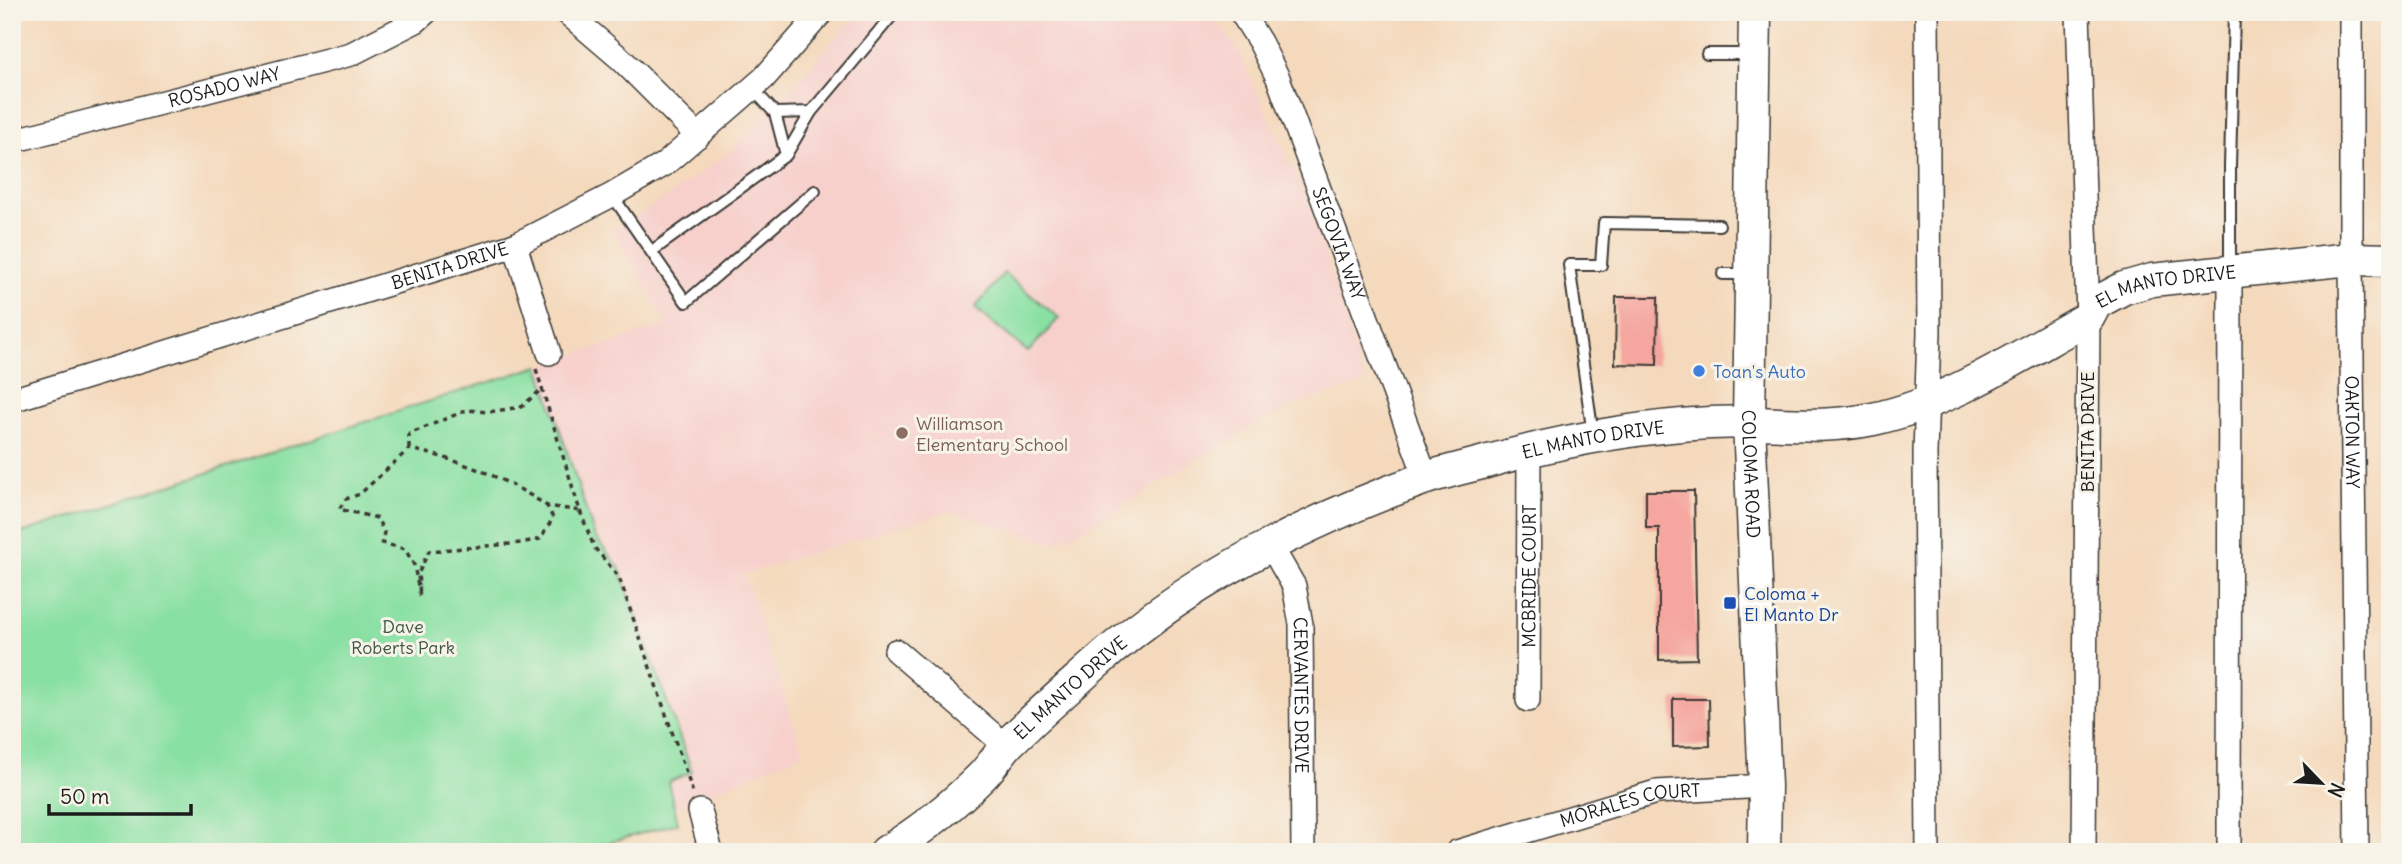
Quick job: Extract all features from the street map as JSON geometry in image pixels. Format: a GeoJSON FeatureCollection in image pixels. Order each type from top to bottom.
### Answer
{"type":"FeatureCollection","features":[{"type":"Feature","properties":{"kind":"street","name":"ROSADO WAY"},"geometry":{"type":"LineString","coordinates":[[12,141],[351,54],[416,21],[426,12]]}},
{"type":"Feature","properties":{"kind":"street"},"geometry":{"type":"LineString","coordinates":[[566,12],[622,60],[698,136]]}},
{"type":"Feature","properties":{"kind":"street","name":"BENITA DRIVE"},"geometry":{"type":"LineString","coordinates":[[12,400],[514,245],[612,195],[665,164],[753,89],[801,39],[822,12]]}},
{"type":"Feature","properties":{"kind":"street","name":"SEGOVIA WAY"},"geometry":{"type":"LineString","coordinates":[[1241,12],[1261,42],[1278,78],[1426,478]]}},
{"type":"Feature","properties":{"kind":"street","name":"COLOMA ROAD"},"geometry":{"type":"LineString","coordinates":[[1755,12],[1755,54],[1737,274],[1749,423],[1765,786],[1764,852]]}},
{"type":"Feature","properties":{"kind":"street"},"geometry":{"type":"LineString","coordinates":[[1927,12],[1928,852]]}},
{"type":"Feature","properties":{"kind":"street","name":"BENITA DRIVE"},"geometry":{"type":"LineString","coordinates":[[2078,12],[2088,318],[2084,852]]}},
{"type":"Feature","properties":{"kind":"street","name":"OAKTON WAY"},"geometry":{"type":"LineString","coordinates":[[2351,12],[2357,852]]}},
{"type":"Feature","properties":{"kind":"street"},"geometry":{"type":"LineString","coordinates":[[514,245],[542,360]]}},
{"type":"Feature","properties":{"kind":"street","name":"EL MANTO DRIVE"},"geometry":{"type":"LineString","coordinates":[[886,852],[917,833],[958,800],[986,772],[1006,746],[1096,663],[1149,619],[1214,575],[1271,545],[1426,478],[1529,450],[1646,428],[1713,422],[1835,425],[1872,419],[1926,403],[1974,381],[2088,318],[2096,303],[2124,288],[2152,280],[2230,271],[2351,259],[2390,260]]}},
{"type":"Feature","properties":{"kind":"street"},"geometry":{"type":"LineString","coordinates":[[2229,852],[2230,271]]}},
{"type":"Feature","properties":{"kind":"street","name":"MCBRIDE COURT"},"geometry":{"type":"LineString","coordinates":[[1528,700],[1529,450]]}},
{"type":"Feature","properties":{"kind":"street","name":"CERVANTES DRIVE"},"geometry":{"type":"LineString","coordinates":[[1271,545],[1294,586],[1301,624],[1303,852]]}},
{"type":"Feature","properties":{"kind":"street"},"geometry":{"type":"LineString","coordinates":[[896,651],[1006,746]]}},
{"type":"Feature","properties":{"kind":"street","name":"MORALES COURT"},"geometry":{"type":"LineString","coordinates":[[1457,852],[1656,792],[1765,786]]}},
{"type":"Feature","properties":{"kind":"street"},"geometry":{"type":"LineString","coordinates":[[700,811],[712,852]]}},
{"type":"Feature","properties":{"kind":"lane"},"geometry":{"type":"LineString","coordinates":[[652,251],[786,155],[811,112],[895,12]]}},
{"type":"Feature","properties":{"kind":"lane"},"geometry":{"type":"LineString","coordinates":[[2230,271],[2234,12]]}},
{"type":"Feature","properties":{"kind":"lane"},"geometry":{"type":"LineString","coordinates":[[1707,54],[1755,54]]}},
{"type":"Feature","properties":{"kind":"lane"},"geometry":{"type":"LineString","coordinates":[[753,89],[775,113],[786,155]]}},
{"type":"Feature","properties":{"kind":"lane"},"geometry":{"type":"LineString","coordinates":[[775,113],[811,112]]}},
{"type":"Feature","properties":{"kind":"lane"},"geometry":{"type":"LineString","coordinates":[[612,195],[686,302],[815,191]]}},
{"type":"Feature","properties":{"kind":"lane"},"geometry":{"type":"LineString","coordinates":[[1593,437],[1569,265],[1601,265],[1604,223],[1719,225]]}},
{"type":"Feature","properties":{"kind":"path"},"geometry":{"type":"LineString","coordinates":[[542,360],[542,389],[580,511],[594,547],[619,577],[700,811]]}},
{"type":"Feature","properties":{"kind":"path"},"geometry":{"type":"LineString","coordinates":[[542,389],[521,407],[488,412],[467,410],[409,434],[409,449],[360,494],[346,499],[340,509],[377,518],[384,532],[382,543],[405,548],[414,565],[419,596],[418,574],[429,551],[540,539],[553,518],[547,506]]}},
{"type":"Feature","properties":{"kind":"path"},"geometry":{"type":"LineString","coordinates":[[409,449],[442,456],[517,486],[547,506],[580,511]]}},
{"type":"Feature","properties":{"kind":"shaded area","name":"Williamson Elementary School"},"geometry":{"type":"Polygon","coordinates":[[[858,12],[1212,12],[1238,51],[1310,205],[1365,383],[1290,406],[1196,460],[1101,520],[1053,544],[949,511],[744,574],[803,753],[675,808],[619,567],[595,537],[539,366],[667,325],[613,228],[646,211],[725,156],[782,98],[858,12]]]}},
{"type":"Feature","properties":{"kind":"green space"},"geometry":{"type":"Polygon","coordinates":[[[1004,273],[1059,318],[1028,352],[975,308],[1004,273]]]}},
{"type":"Feature","properties":{"kind":"green space","name":"Dave Roberts Park"},"geometry":{"type":"Polygon","coordinates":[[[539,366],[595,537],[619,567],[692,772],[668,782],[678,823],[575,852],[12,852],[12,536],[539,366]]]}},
{"type":"Feature","properties":{"kind":"building"},"geometry":{"type":"Polygon","coordinates":[[[1616,297],[1658,297],[1657,365],[1615,364],[1616,297]]]}},
{"type":"Feature","properties":{"kind":"building"},"geometry":{"type":"Polygon","coordinates":[[[1646,491],[1694,491],[1697,659],[1659,660],[1659,528],[1646,528],[1646,491]]]}},
{"type":"Feature","properties":{"kind":"building"},"geometry":{"type":"Polygon","coordinates":[[[1673,699],[1709,699],[1710,746],[1673,747],[1673,699]]]}},
{"type":"Feature","properties":{"kind":"place","name":"Toan's Auto"},"geometry":{"type":"Point","coordinates":[1699,371]}},
{"type":"Feature","properties":{"kind":"place","name":"Williamson Elementary School"},"geometry":{"type":"Point","coordinates":[902,433]}},
{"type":"Feature","properties":{"kind":"place","name":"Coloma + El Manto Dr"},"geometry":{"type":"Point","coordinates":[1730,603]}}]}
